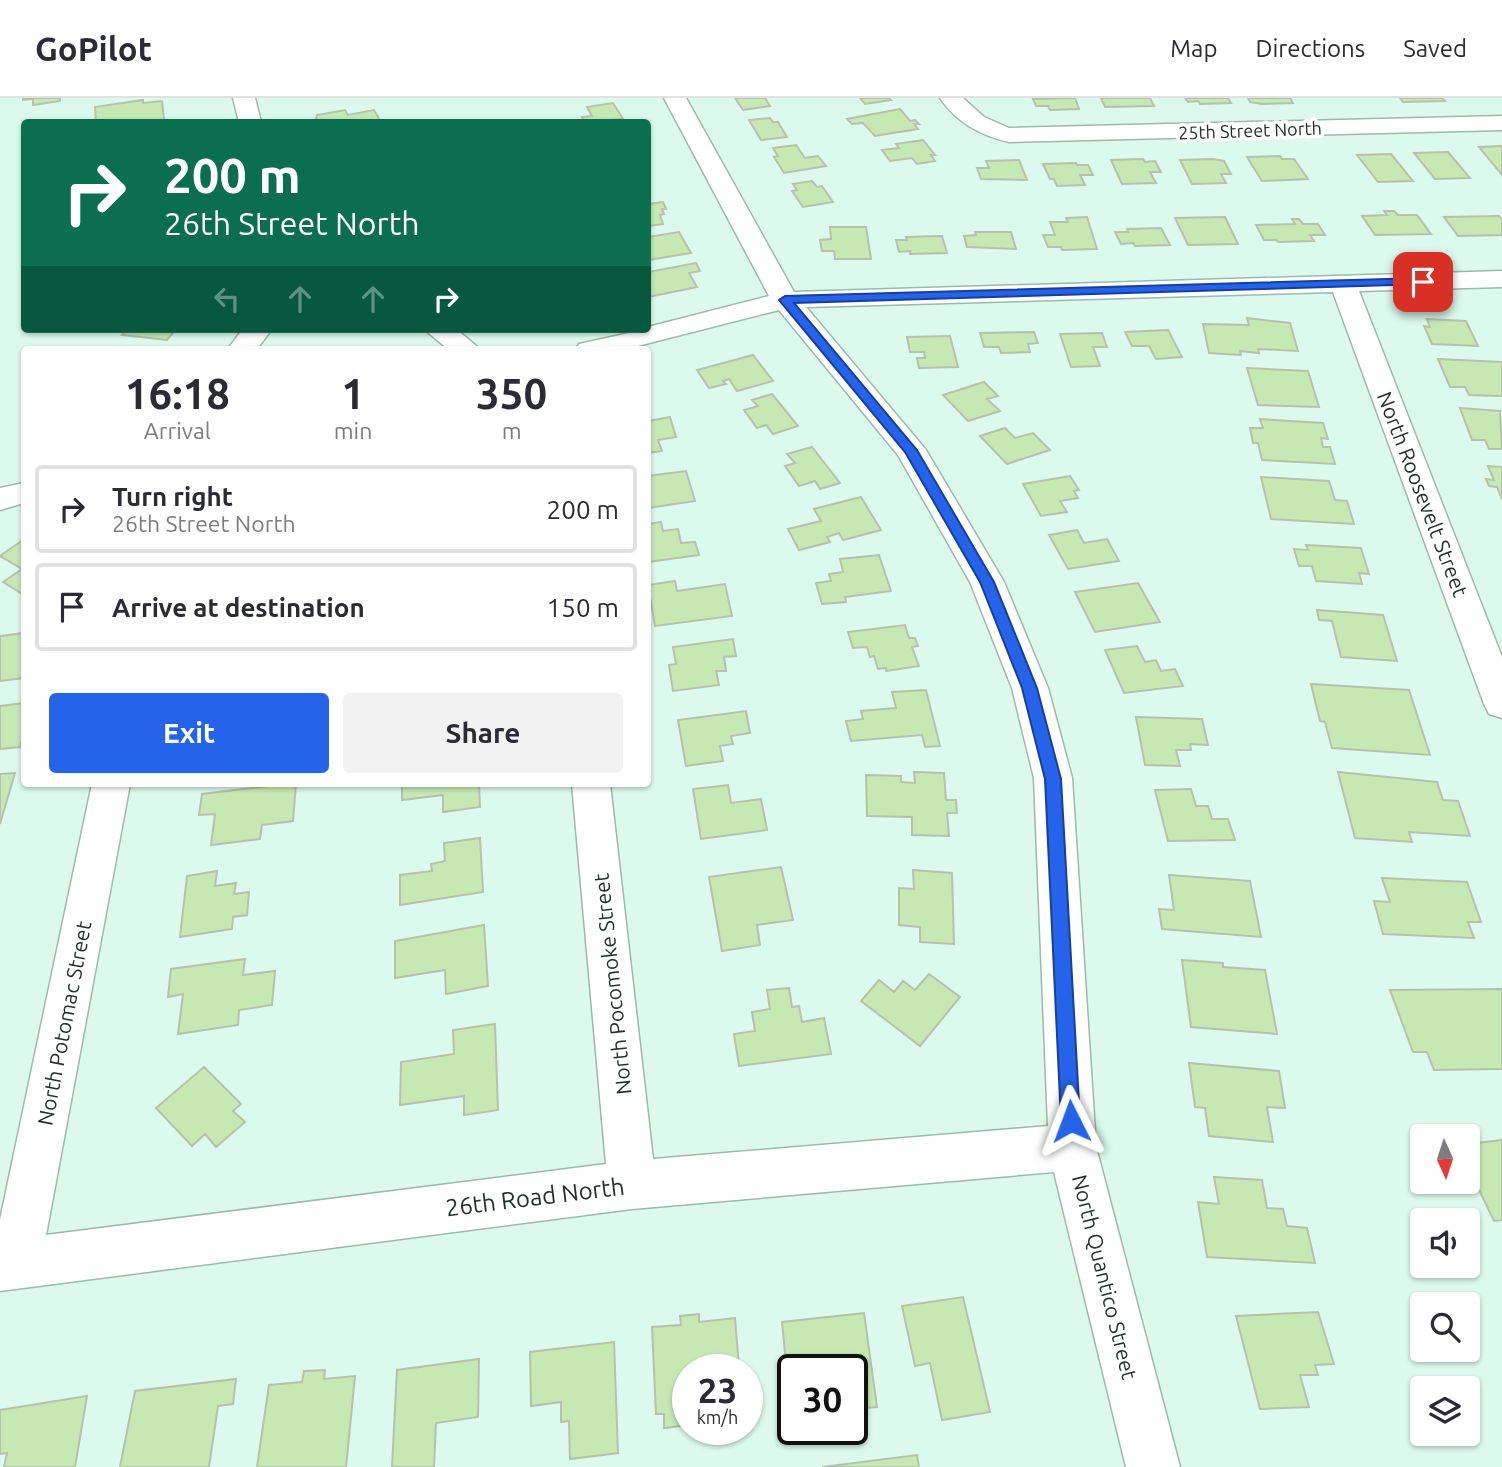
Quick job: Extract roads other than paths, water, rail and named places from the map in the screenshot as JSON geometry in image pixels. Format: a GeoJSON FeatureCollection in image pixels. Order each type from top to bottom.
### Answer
{"type":"FeatureCollection","features":[{"type":"Feature","properties":{"kind":"street"},"geometry":{"type":"LineString","coordinates":[[244,98],[249,119]]}},
{"type":"Feature","properties":{"kind":"street","name":"North Quantico Street"},"geometry":{"type":"LineString","coordinates":[[675,98],[785,300],[911,450],[987,582],[1030,688],[1053,779],[1072,1147],[1153,1467]]}},
{"type":"Feature","properties":{"kind":"street","name":"25th Street North"},"geometry":{"type":"LineString","coordinates":[[951,98],[974,123],[999,133],[1048,135],[1502,123]]}},
{"type":"Feature","properties":{"kind":"street"},"geometry":{"type":"LineString","coordinates":[[605,346],[785,300],[1502,279]]}},
{"type":"Feature","properties":{"kind":"street","name":"North Roosevelt Street"},"geometry":{"type":"LineString","coordinates":[[1343,284],[1502,704]]}},
{"type":"Feature","properties":{"kind":"street"},"geometry":{"type":"LineString","coordinates":[[444,333],[461,346]]}},
{"type":"Feature","properties":{"kind":"street"},"geometry":{"type":"LineString","coordinates":[[0,499],[21,494]]}},
{"type":"Feature","properties":{"kind":"street","name":"North Potomac Street"},"geometry":{"type":"LineString","coordinates":[[8,1264],[110,787]]}},
{"type":"Feature","properties":{"kind":"street","name":"North Pocomoke Street"},"geometry":{"type":"LineString","coordinates":[[591,787],[632,1185]]}},
{"type":"Feature","properties":{"kind":"street","name":"26th Road North"},"geometry":{"type":"LineString","coordinates":[[8,1264],[632,1185],[1072,1147]]}}]}
